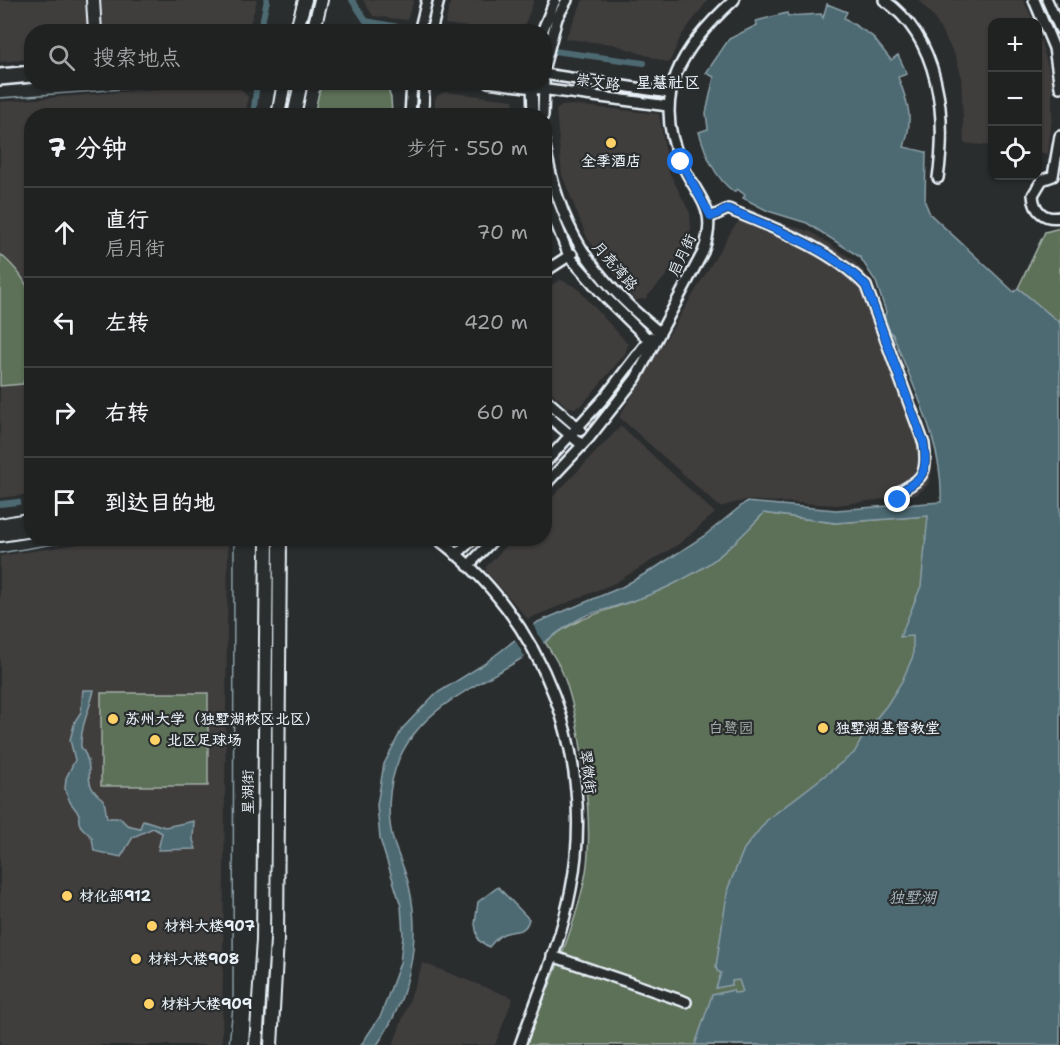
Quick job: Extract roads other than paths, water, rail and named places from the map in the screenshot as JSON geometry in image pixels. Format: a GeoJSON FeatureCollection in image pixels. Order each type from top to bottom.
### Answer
{"type":"FeatureCollection","features":[{"type":"Feature","properties":{"kind":"main road"},"geometry":{"type":"LineString","coordinates":[[93,0],[94,24]]}},
{"type":"Feature","properties":{"kind":"main road"},"geometry":{"type":"LineString","coordinates":[[298,24],[305,0]]}},
{"type":"Feature","properties":{"kind":"main road"},"geometry":{"type":"LineString","coordinates":[[316,24],[321,0]]}},
{"type":"Feature","properties":{"kind":"main road"},"geometry":{"type":"LineString","coordinates":[[279,108],[283,90]]}},
{"type":"Feature","properties":{"kind":"main road"},"geometry":{"type":"LineString","coordinates":[[296,108],[299,90]]}},
{"type":"Feature","properties":{"kind":"main road"},"geometry":{"type":"LineString","coordinates":[[0,525],[24,520]]}},
{"type":"Feature","properties":{"kind":"main road"},"geometry":{"type":"LineString","coordinates":[[0,535],[24,531]]}},
{"type":"Feature","properties":{"kind":"main road","name":"星湖街"},"geometry":{"type":"LineString","coordinates":[[256,1045],[263,940],[267,546]]}},
{"type":"Feature","properties":{"kind":"main road","name":"星湖街"},"geometry":{"type":"LineString","coordinates":[[271,1045],[277,948],[280,546]]}},
{"type":"Feature","properties":{"kind":"street"},"geometry":{"type":"LineString","coordinates":[[420,24],[427,0]]}},
{"type":"Feature","properties":{"kind":"street"},"geometry":{"type":"LineString","coordinates":[[433,24],[439,0]]}},
{"type":"Feature","properties":{"kind":"street"},"geometry":{"type":"LineString","coordinates":[[545,24],[555,0]]}},
{"type":"Feature","properties":{"kind":"street"},"geometry":{"type":"LineString","coordinates":[[552,36],[567,0]]}},
{"type":"Feature","properties":{"kind":"street"},"geometry":{"type":"LineString","coordinates":[[734,0],[704,30],[673,76],[669,93],[668,118],[681,162],[711,217],[728,209],[764,224],[826,255],[857,276],[866,286],[926,454],[927,465],[921,477],[916,483],[897,493],[898,500]]}},
{"type":"Feature","properties":{"kind":"street"},"geometry":{"type":"LineString","coordinates":[[884,0],[906,21],[929,58],[936,84],[941,122],[938,178]]}},
{"type":"Feature","properties":{"kind":"street"},"geometry":{"type":"LineString","coordinates":[[1034,0],[1054,48],[1060,87]]}},
{"type":"Feature","properties":{"kind":"street"},"geometry":{"type":"LineString","coordinates":[[1047,0],[1060,29]]}},
{"type":"Feature","properties":{"kind":"street"},"geometry":{"type":"LineString","coordinates":[[0,74],[24,72]]}},
{"type":"Feature","properties":{"kind":"street","name":"崇文路"},"geometry":{"type":"LineString","coordinates":[[552,75],[669,93]]}},
{"type":"Feature","properties":{"kind":"street"},"geometry":{"type":"LineString","coordinates":[[0,80],[24,78]]}},
{"type":"Feature","properties":{"kind":"street","name":"崇文路"},"geometry":{"type":"LineString","coordinates":[[552,87],[668,106]]}},
{"type":"Feature","properties":{"kind":"street"},"geometry":{"type":"LineString","coordinates":[[410,108],[412,90]]}},
{"type":"Feature","properties":{"kind":"street"},"geometry":{"type":"LineString","coordinates":[[423,108],[424,90]]}},
{"type":"Feature","properties":{"kind":"street"},"geometry":{"type":"LineString","coordinates":[[532,90],[533,108]]}},
{"type":"Feature","properties":{"kind":"street"},"geometry":{"type":"LineString","coordinates":[[543,108],[544,90]]}},
{"type":"Feature","properties":{"kind":"street"},"geometry":{"type":"LineString","coordinates":[[1060,136],[1053,177],[1042,180],[1033,195],[1036,208],[1043,215],[1060,217]]}},
{"type":"Feature","properties":{"kind":"street","name":"月亮湾路"},"geometry":{"type":"LineString","coordinates":[[552,174],[560,208],[579,249],[611,289],[659,332]]}},
{"type":"Feature","properties":{"kind":"street","name":"月亮湾路"},"geometry":{"type":"LineString","coordinates":[[552,213],[569,256],[604,297],[651,342]]}},
{"type":"Feature","properties":{"kind":"street","name":"启月街"},"geometry":{"type":"LineString","coordinates":[[552,456],[659,332],[703,252],[711,217]]}},
{"type":"Feature","properties":{"kind":"street"},"geometry":{"type":"LineString","coordinates":[[552,268],[579,249]]}},
{"type":"Feature","properties":{"kind":"street","name":"启月街"},"geometry":{"type":"LineString","coordinates":[[552,477],[589,438],[636,378],[651,342]]}},
{"type":"Feature","properties":{"kind":"street"},"geometry":{"type":"LineString","coordinates":[[552,405],[589,438]]}},
{"type":"Feature","properties":{"kind":"street"},"geometry":{"type":"LineString","coordinates":[[552,420],[582,445]]}},
{"type":"Feature","properties":{"kind":"street","name":"翠微街"},"geometry":{"type":"LineString","coordinates":[[445,546],[495,594],[535,652],[553,692],[566,732],[577,802],[574,873],[566,915],[520,1045]]}},
{"type":"Feature","properties":{"kind":"street"},"geometry":{"type":"LineString","coordinates":[[456,555],[466,546]]}},
{"type":"Feature","properties":{"kind":"street"},"geometry":{"type":"LineString","coordinates":[[468,566],[487,546]]}},
{"type":"Feature","properties":{"kind":"street"},"geometry":{"type":"LineString","coordinates":[[552,956],[686,1002]]}},
{"type":"Feature","properties":{"kind":"water","name":"独墅湖"},"geometry":{"type":"Polygon","coordinates":[[[827,4],[847,12],[844,18],[872,36],[891,60],[898,55],[907,74],[898,77],[905,95],[909,119],[904,147],[926,152],[925,202],[930,214],[1014,292],[1018,288],[1060,323],[1060,1045],[695,1045],[712,995],[733,990],[734,993],[743,992],[739,980],[732,981],[732,985],[716,988],[721,973],[717,971],[716,966],[728,888],[744,849],[767,820],[854,753],[866,731],[887,705],[902,681],[913,656],[913,636],[900,637],[921,586],[928,516],[835,523],[764,513],[732,545],[706,566],[653,594],[593,613],[574,622],[527,655],[451,700],[435,712],[409,741],[392,779],[389,811],[391,833],[408,880],[413,907],[414,928],[410,969],[397,1008],[377,1045],[361,1045],[381,1015],[400,963],[403,935],[401,906],[380,839],[377,805],[384,764],[402,729],[434,695],[484,664],[538,622],[622,587],[655,568],[704,536],[746,502],[836,510],[941,502],[938,459],[926,417],[893,335],[886,328],[883,320],[886,312],[876,282],[860,257],[807,223],[768,211],[743,198],[745,195],[737,189],[734,192],[716,172],[699,132],[708,129],[706,113],[714,77],[706,73],[729,39],[757,25],[756,21],[787,13],[788,16],[821,14],[823,18],[827,4]]]}},
{"type":"Feature","properties":{"kind":"water"},"geometry":{"type":"Polygon","coordinates":[[[83,690],[94,690],[84,725],[81,747],[88,763],[92,787],[104,800],[107,818],[120,818],[127,825],[140,828],[143,820],[165,827],[194,821],[193,840],[196,849],[158,850],[162,833],[153,828],[133,837],[121,857],[94,851],[92,838],[80,825],[79,814],[70,802],[65,789],[66,778],[75,760],[70,740],[75,721],[81,712],[83,690]]]}},
{"type":"Feature","properties":{"kind":"water"},"geometry":{"type":"Polygon","coordinates":[[[498,887],[529,919],[524,928],[500,936],[489,947],[478,940],[475,924],[478,902],[498,887]]]}},
{"type":"Feature","properties":{"kind":"waterway"},"geometry":{"type":"LineString","coordinates":[[262,24],[267,0]]}},
{"type":"Feature","properties":{"kind":"waterway"},"geometry":{"type":"LineString","coordinates":[[352,0],[366,21],[382,24]]}},
{"type":"Feature","properties":{"kind":"waterway"},"geometry":{"type":"LineString","coordinates":[[552,51],[644,63]]}},
{"type":"Feature","properties":{"kind":"waterway"},"geometry":{"type":"LineString","coordinates":[[0,98],[110,90]]}},
{"type":"Feature","properties":{"kind":"waterway"},"geometry":{"type":"LineString","coordinates":[[254,108],[256,90]]}},
{"type":"Feature","properties":{"kind":"waterway"},"geometry":{"type":"LineString","coordinates":[[0,504],[18,502]]}},
{"type":"Feature","properties":{"kind":"waterway"},"geometry":{"type":"LineString","coordinates":[[0,553],[42,546]]}},
{"type":"Feature","properties":{"kind":"waterway"},"geometry":{"type":"LineString","coordinates":[[229,1045],[233,1006],[234,546]]}},
{"type":"Feature","properties":{"kind":"place","name":"全季酒店"},"geometry":{"type":"Point","coordinates":[611,143]}},
{"type":"Feature","properties":{"kind":"place","name":"苏州大学（独墅湖校区北区）"},"geometry":{"type":"Point","coordinates":[113,719]}},
{"type":"Feature","properties":{"kind":"place","name":"独墅湖基督教堂"},"geometry":{"type":"Point","coordinates":[823,728]}},
{"type":"Feature","properties":{"kind":"place","name":"北区足球场"},"geometry":{"type":"Point","coordinates":[155,740]}},
{"type":"Feature","properties":{"kind":"place","name":"材化部912"},"geometry":{"type":"Point","coordinates":[67,896]}},
{"type":"Feature","properties":{"kind":"place","name":"材料大楼907"},"geometry":{"type":"Point","coordinates":[152,926]}},
{"type":"Feature","properties":{"kind":"place","name":"材料大楼908"},"geometry":{"type":"Point","coordinates":[136,959]}},
{"type":"Feature","properties":{"kind":"place","name":"材料大楼909"},"geometry":{"type":"Point","coordinates":[149,1004]}},
{"type":"Feature","properties":{"kind":"district","name":"星慧社区"},"geometry":{"type":"Point","coordinates":[668,82]}},
{"type":"Feature","properties":{"kind":"park label","name":"白鹭园"},"geometry":{"type":"Point","coordinates":[731,728]}}]}
